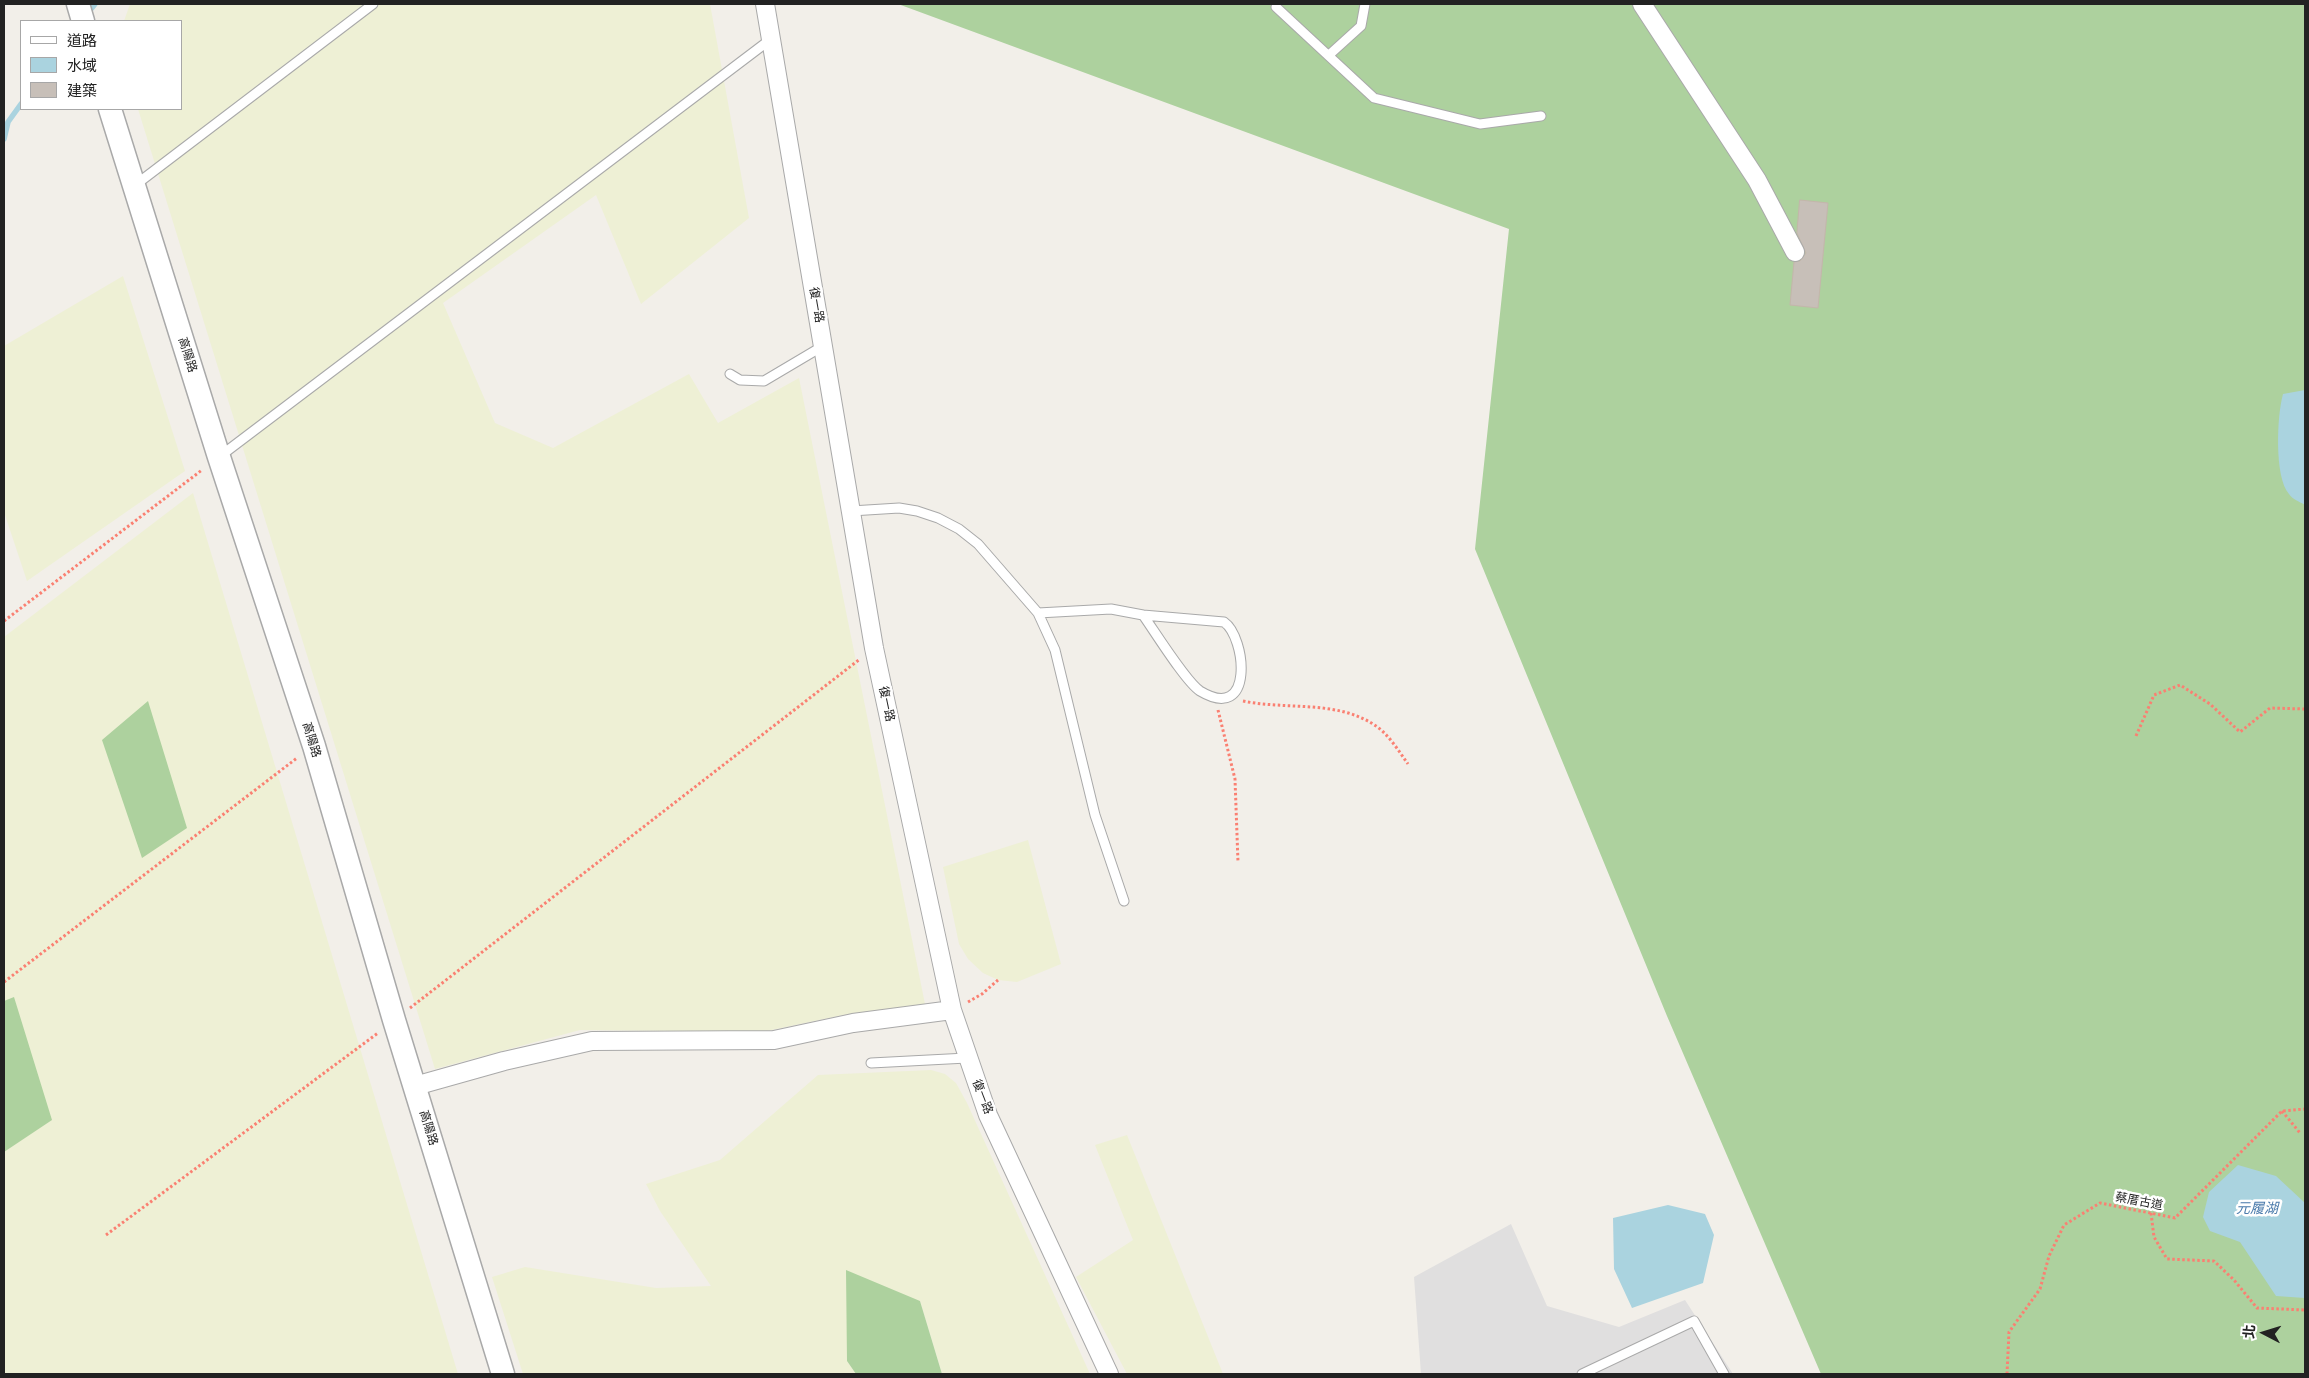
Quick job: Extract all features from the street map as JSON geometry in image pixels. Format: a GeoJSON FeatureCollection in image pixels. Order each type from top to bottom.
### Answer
{"type":"FeatureCollection","features":[{"type":"Feature","properties":{"kind":"street"},"geometry":{"type":"LineString","coordinates":[[78,4],[83,20]]}},
{"type":"Feature","properties":{"kind":"street","name":"復一路"},"geometry":{"type":"LineString","coordinates":[[765,4],[874,648],[952,1010],[967,1058],[1006,1155],[1109,1374]]}},
{"type":"Feature","properties":{"kind":"street"},"geometry":{"type":"LineString","coordinates":[[1642,4],[1757,180],[1795,252]]}},
{"type":"Feature","properties":{"kind":"street","name":"高陽路"},"geometry":{"type":"LineString","coordinates":[[110,110],[219,457],[314,746],[394,1020],[503,1374]]}},
{"type":"Feature","properties":{"kind":"street"},"geometry":{"type":"LineString","coordinates":[[415,1086],[504,1061],[592,1041],[774,1040],[853,1023],[952,1010]]}},
{"type":"Feature","properties":{"kind":"lane"},"geometry":{"type":"LineString","coordinates":[[134,186],[373,4]]}},
{"type":"Feature","properties":{"kind":"lane"},"geometry":{"type":"LineString","coordinates":[[1329,55],[1361,26],[1365,4]]}},
{"type":"Feature","properties":{"kind":"lane"},"geometry":{"type":"LineString","coordinates":[[1276,7],[1374,98],[1480,124],[1542,116]]}},
{"type":"Feature","properties":{"kind":"lane"},"geometry":{"type":"LineString","coordinates":[[219,457],[771,39]]}},
{"type":"Feature","properties":{"kind":"lane"},"geometry":{"type":"LineString","coordinates":[[730,374],[740,380],[764,381],[823,346]]}},
{"type":"Feature","properties":{"kind":"lane"},"geometry":{"type":"LineString","coordinates":[[851,511],[898,508],[917,511],[938,518],[959,529],[978,544],[1038,614],[1055,650],[1095,815],[1124,901]]}},
{"type":"Feature","properties":{"kind":"lane"},"geometry":{"type":"LineString","coordinates":[[1038,614],[1111,609],[1143,615],[1224,622],[1235,634],[1241,678],[1239,687],[1234,694],[1227,698],[1215,697],[1200,691],[1189,681],[1143,615]]}},
{"type":"Feature","properties":{"kind":"lane"},"geometry":{"type":"LineString","coordinates":[[871,1063],[967,1058]]}},
{"type":"Feature","properties":{"kind":"lane"},"geometry":{"type":"LineString","coordinates":[[1582,1374],[1694,1320],[1724,1374]]}},
{"type":"Feature","properties":{"kind":"path"},"geometry":{"type":"LineString","coordinates":[[4,621],[219,457]]}},
{"type":"Feature","properties":{"kind":"path"},"geometry":{"type":"LineString","coordinates":[[106,1235],[394,1020],[874,648]]}},
{"type":"Feature","properties":{"kind":"path"},"geometry":{"type":"LineString","coordinates":[[2136,736],[2154,695],[2180,685],[2210,704],[2240,732],[2270,708],[2305,709]]}},
{"type":"Feature","properties":{"kind":"path"},"geometry":{"type":"LineString","coordinates":[[1215,697],[1235,779],[1238,862]]}},
{"type":"Feature","properties":{"kind":"path"},"geometry":{"type":"LineString","coordinates":[[1227,698],[1289,708],[1333,708],[1355,715],[1374,725],[1393,742],[1408,764]]}},
{"type":"Feature","properties":{"kind":"path"},"geometry":{"type":"LineString","coordinates":[[4,982],[314,746]]}},
{"type":"Feature","properties":{"kind":"path"},"geometry":{"type":"LineString","coordinates":[[952,1010],[982,994],[998,980]]}},
{"type":"Feature","properties":{"kind":"path"},"geometry":{"type":"LineString","coordinates":[[2282,1111],[2305,1109]]}},
{"type":"Feature","properties":{"kind":"path"},"geometry":{"type":"LineString","coordinates":[[2282,1111],[2300,1133]]}},
{"type":"Feature","properties":{"kind":"path","name":"蔡厝古道"},"geometry":{"type":"LineString","coordinates":[[2007,1374],[2009,1332],[2040,1290],[2049,1256],[2064,1224],[2100,1203],[2175,1218],[2282,1111]]}},
{"type":"Feature","properties":{"kind":"path"},"geometry":{"type":"LineString","coordinates":[[2151,1213],[2154,1237],[2167,1260],[2214,1261],[2234,1280],[2256,1308],[2305,1310]]}},
{"type":"Feature","properties":{"kind":"shaded area"},"geometry":{"type":"Polygon","coordinates":[[[1511,1224],[1547,1306],[1619,1327],[1685,1300],[1733,1374],[1421,1374],[1414,1277],[1511,1224]]]}},
{"type":"Feature","properties":{"kind":"green space"},"geometry":{"type":"Polygon","coordinates":[[[130,4],[710,4],[749,218],[641,304],[596,195],[443,303],[495,423],[553,448],[689,374],[718,423],[799,378],[925,1004],[843,1015],[762,1032],[580,1030],[435,1069],[138,110],[182,110],[182,20],[124,20],[130,4]]]}},
{"type":"Feature","properties":{"kind":"green space"},"geometry":{"type":"Polygon","coordinates":[[[898,4],[2305,4],[2305,1374],[1821,1374],[1667,1016],[1475,549],[1509,229],[898,4]]]}},
{"type":"Feature","properties":{"kind":"green space"},"geometry":{"type":"Polygon","coordinates":[[[123,276],[185,471],[27,581],[4,512],[4,346],[123,276]]]}},
{"type":"Feature","properties":{"kind":"green space"},"geometry":{"type":"Polygon","coordinates":[[[193,493],[458,1374],[4,1374],[4,637],[193,493]]]}},
{"type":"Feature","properties":{"kind":"green space"},"geometry":{"type":"Polygon","coordinates":[[[148,701],[187,828],[142,858],[102,740],[148,701]]]}},
{"type":"Feature","properties":{"kind":"green space"},"geometry":{"type":"Polygon","coordinates":[[[1028,840],[1061,964],[1017,982],[998,980],[983,973],[968,959],[959,944],[943,867],[1028,840]]]}},
{"type":"Feature","properties":{"kind":"green space"},"geometry":{"type":"Polygon","coordinates":[[[14,997],[52,1120],[4,1152],[4,1001],[14,997]]]}},
{"type":"Feature","properties":{"kind":"green space"},"geometry":{"type":"Polygon","coordinates":[[[931,1070],[945,1074],[956,1083],[967,1103],[1090,1374],[942,1374],[920,1301],[847,1361],[856,1374],[523,1374],[492,1277],[525,1267],[656,1288],[711,1286],[660,1211],[646,1184],[720,1160],[818,1075],[931,1070]]]}},
{"type":"Feature","properties":{"kind":"green space"},"geometry":{"type":"Polygon","coordinates":[[[1127,1135],[1223,1374],[1127,1374],[1076,1277],[1133,1240],[1095,1145],[1127,1135]]]}},
{"type":"Feature","properties":{"kind":"green space"},"geometry":{"type":"Polygon","coordinates":[[[846,1270],[920,1301],[942,1374],[856,1374],[847,1361],[846,1270]]]}},
{"type":"Feature","properties":{"kind":"water"},"geometry":{"type":"Polygon","coordinates":[[[2305,390],[2305,505],[2292,497],[2284,486],[2279,460],[2278,430],[2283,394],[2305,390]]]}},
{"type":"Feature","properties":{"kind":"water","name":"元履湖"},"geometry":{"type":"Polygon","coordinates":[[[2238,1165],[2276,1176],[2305,1203],[2305,1298],[2276,1296],[2240,1242],[2210,1231],[2203,1217],[2209,1192],[2238,1165]]]}},
{"type":"Feature","properties":{"kind":"water"},"geometry":{"type":"Polygon","coordinates":[[[1668,1205],[1705,1214],[1714,1235],[1703,1283],[1632,1308],[1614,1269],[1613,1218],[1668,1205]]]}},
{"type":"Feature","properties":{"kind":"building"},"geometry":{"type":"Polygon","coordinates":[[[1800,200],[1828,203],[1818,308],[1790,305],[1794,262],[1800,261],[1806,253],[1797,233],[1800,200]]]}},
{"type":"Feature","properties":{"kind":"waterway"},"geometry":{"type":"LineString","coordinates":[[87,14],[95,4]]}},
{"type":"Feature","properties":{"kind":"waterway"},"geometry":{"type":"LineString","coordinates":[[4,139],[8,122],[20,105]]}}]}
